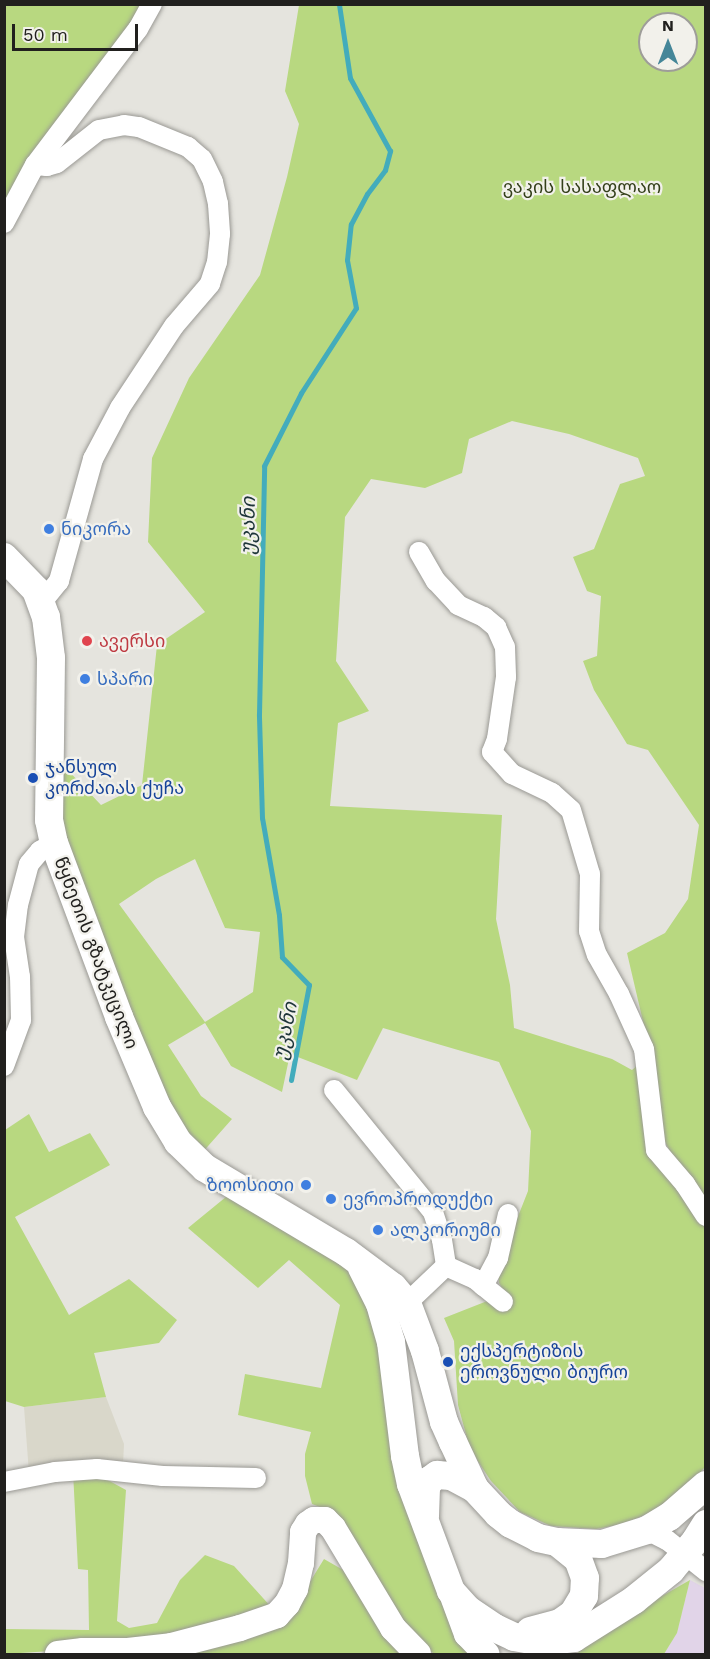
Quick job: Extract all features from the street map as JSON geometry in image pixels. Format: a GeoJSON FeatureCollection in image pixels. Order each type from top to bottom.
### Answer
{"type":"FeatureCollection","features":[{"type":"Feature","properties":{"kind":"main road","name":"წყნეთის გზატკეცილი"},"geometry":{"type":"LineString","coordinates":[[4,557],[25,576],[42,602],[50,648],[48,781],[49,819],[54,843],[119,1017],[157,1107],[178,1142],[205,1168],[355,1259],[393,1287],[407,1303],[425,1351],[444,1422],[475,1489],[498,1514],[511,1524],[538,1538],[557,1542],[602,1544],[646,1530],[669,1516],[705,1485]]}},
{"type":"Feature","properties":{"kind":"main road","name":"წყნეთის გზატკეცილი"},"geometry":{"type":"LineString","coordinates":[[355,1259],[372,1284],[387,1326],[411,1484],[451,1591],[491,1642],[514,1637],[556,1642],[564,1646],[634,1600],[701,1543]]}},
{"type":"Feature","properties":{"kind":"main road"},"geometry":{"type":"LineString","coordinates":[[425,1518],[426,1486],[437,1475],[451,1476],[475,1489]]}},
{"type":"Feature","properties":{"kind":"main road"},"geometry":{"type":"LineString","coordinates":[[491,1642],[560,1623],[580,1605],[586,1587],[583,1569],[570,1551],[557,1542]]}},
{"type":"Feature","properties":{"kind":"street"},"geometry":{"type":"LineString","coordinates":[[4,223],[35,165],[138,29],[152,4]]}},
{"type":"Feature","properties":{"kind":"street"},"geometry":{"type":"LineString","coordinates":[[35,165],[47,166],[57,163],[99,129],[124,125],[139,127],[188,147],[202,159],[213,182],[218,204],[220,234],[217,262],[210,284],[174,326],[120,408],[93,459],[59,581],[42,602]]}},
{"type":"Feature","properties":{"kind":"street"},"geometry":{"type":"LineString","coordinates":[[419,552],[436,581],[458,605],[484,617],[496,627],[505,646],[506,677],[497,739],[492,752],[512,774],[552,793],[572,810],[590,874],[590,932],[597,955],[619,994],[644,1049],[656,1150],[684,1184],[705,1216]]}},
{"type":"Feature","properties":{"kind":"street"},"geometry":{"type":"LineString","coordinates":[[4,1066],[21,1020],[20,977],[14,937],[18,905],[29,864],[40,851],[54,843]]}},
{"type":"Feature","properties":{"kind":"street"},"geometry":{"type":"LineString","coordinates":[[334,1090],[433,1212],[446,1266],[483,1286],[503,1302]]}},
{"type":"Feature","properties":{"kind":"street"},"geometry":{"type":"LineString","coordinates":[[483,1286],[498,1258],[508,1214]]}},
{"type":"Feature","properties":{"kind":"street"},"geometry":{"type":"LineString","coordinates":[[407,1303],[446,1266]]}},
{"type":"Feature","properties":{"kind":"street"},"geometry":{"type":"LineString","coordinates":[[4,1482],[56,1472],[97,1469],[163,1476],[256,1478]]}},
{"type":"Feature","properties":{"kind":"street"},"geometry":{"type":"LineString","coordinates":[[58,1654],[83,1651],[128,1651],[171,1646],[240,1629],[277,1615],[287,1604],[295,1589],[301,1563],[303,1532],[314,1520],[325,1520],[333,1528],[393,1628],[418,1654]]}},
{"type":"Feature","properties":{"kind":"street"},"geometry":{"type":"LineString","coordinates":[[646,1530],[667,1540],[701,1543]]}},
{"type":"Feature","properties":{"kind":"shaded area"},"geometry":{"type":"Polygon","coordinates":[[[106,1397],[124,1444],[123,1465],[29,1473],[24,1407],[106,1397]]]}},
{"type":"Feature","properties":{"kind":"shaded area"},"geometry":{"type":"Polygon","coordinates":[[[690,1580],[705,1588],[705,1654],[664,1654],[677,1633],[690,1580]]]}},
{"type":"Feature","properties":{"kind":"green space"},"geometry":{"type":"Polygon","coordinates":[[[5,5],[144,5],[5,201],[5,5]]]}},
{"type":"Feature","properties":{"kind":"green space","name":"ვაკის სასაფლაო"},"geometry":{"type":"Polygon","coordinates":[[[299,5],[705,5],[705,1199],[672,1155],[663,1138],[652,1060],[627,953],[665,933],[688,899],[699,825],[648,750],[627,744],[594,690],[583,661],[597,656],[601,596],[587,591],[573,557],[594,549],[620,484],[645,476],[638,458],[569,434],[512,421],[469,439],[462,473],[425,488],[371,479],[345,517],[336,661],[369,711],[338,723],[330,806],[502,815],[496,919],[510,985],[514,1028],[612,1059],[632,1070],[639,1064],[646,1115],[705,1228],[705,1467],[691,1483],[652,1512],[623,1524],[596,1529],[551,1526],[520,1512],[491,1481],[477,1460],[468,1442],[458,1405],[454,1341],[444,1318],[505,1294],[499,1283],[498,1267],[528,1191],[531,1131],[499,1062],[383,1028],[357,1080],[290,1054],[282,1092],[231,1066],[205,1023],[168,1045],[201,1096],[232,1119],[201,1154],[166,1106],[63,837],[62,764],[101,805],[142,785],[157,645],[205,612],[148,542],[152,458],[189,378],[260,275],[299,124],[285,91],[299,5]],[[195,859],[156,879],[119,904],[205,1022],[253,992],[260,932],[225,928],[195,859]]]}},
{"type":"Feature","properties":{"kind":"green space"},"geometry":{"type":"Polygon","coordinates":[[[29,1114],[49,1152],[90,1133],[110,1165],[15,1217],[69,1315],[129,1279],[177,1320],[159,1343],[94,1353],[106,1397],[24,1407],[5,1401],[5,1130],[29,1114]]]}},
{"type":"Feature","properties":{"kind":"green space"},"geometry":{"type":"Polygon","coordinates":[[[232,1192],[347,1264],[377,1306],[397,1449],[489,1654],[435,1654],[415,1642],[328,1510],[312,1504],[305,1476],[305,1454],[311,1432],[238,1415],[245,1374],[321,1388],[340,1305],[289,1260],[258,1288],[188,1228],[232,1192]]]}},
{"type":"Feature","properties":{"kind":"green space"},"geometry":{"type":"Polygon","coordinates":[[[73,1472],[95,1473],[126,1490],[117,1621],[129,1628],[157,1623],[180,1580],[205,1555],[234,1566],[272,1608],[160,1644],[5,1654],[5,1629],[89,1630],[88,1570],[78,1569],[73,1472]]]}},
{"type":"Feature","properties":{"kind":"green space"},"geometry":{"type":"Polygon","coordinates":[[[324,1559],[345,1571],[412,1654],[158,1654],[174,1653],[308,1585],[324,1559]]]}},
{"type":"Feature","properties":{"kind":"green space"},"geometry":{"type":"Polygon","coordinates":[[[690,1580],[677,1633],[664,1654],[576,1654],[641,1608],[690,1580]]]}},
{"type":"Feature","properties":{"kind":"waterway","name":"უკანი"},"geometry":{"type":"LineString","coordinates":[[291,1080],[309,985],[282,957],[279,915],[262,818],[259,714],[264,466],[301,393],[356,308],[347,260],[351,224],[367,194],[385,170],[390,151],[350,78],[339,4]]}},
{"type":"Feature","properties":{"kind":"place","name":"ნიკორა"},"geometry":{"type":"Point","coordinates":[49,529]}},
{"type":"Feature","properties":{"kind":"place","name":"ავერსი"},"geometry":{"type":"Point","coordinates":[87,641]}},
{"type":"Feature","properties":{"kind":"place","name":"სპარი"},"geometry":{"type":"Point","coordinates":[85,679]}},
{"type":"Feature","properties":{"kind":"place","name":"ჯანსულ კორძაიას ქუჩა"},"geometry":{"type":"Point","coordinates":[33,778]}},
{"type":"Feature","properties":{"kind":"place","name":"ზოოსითი"},"geometry":{"type":"Point","coordinates":[306,1185]}},
{"type":"Feature","properties":{"kind":"place","name":"ევროპროდუქტი"},"geometry":{"type":"Point","coordinates":[331,1199]}},
{"type":"Feature","properties":{"kind":"place","name":"ალკორიუმი"},"geometry":{"type":"Point","coordinates":[378,1230]}},
{"type":"Feature","properties":{"kind":"place","name":"ექსპერტიზის ეროვნული ბიურო"},"geometry":{"type":"Point","coordinates":[448,1362]}}]}
